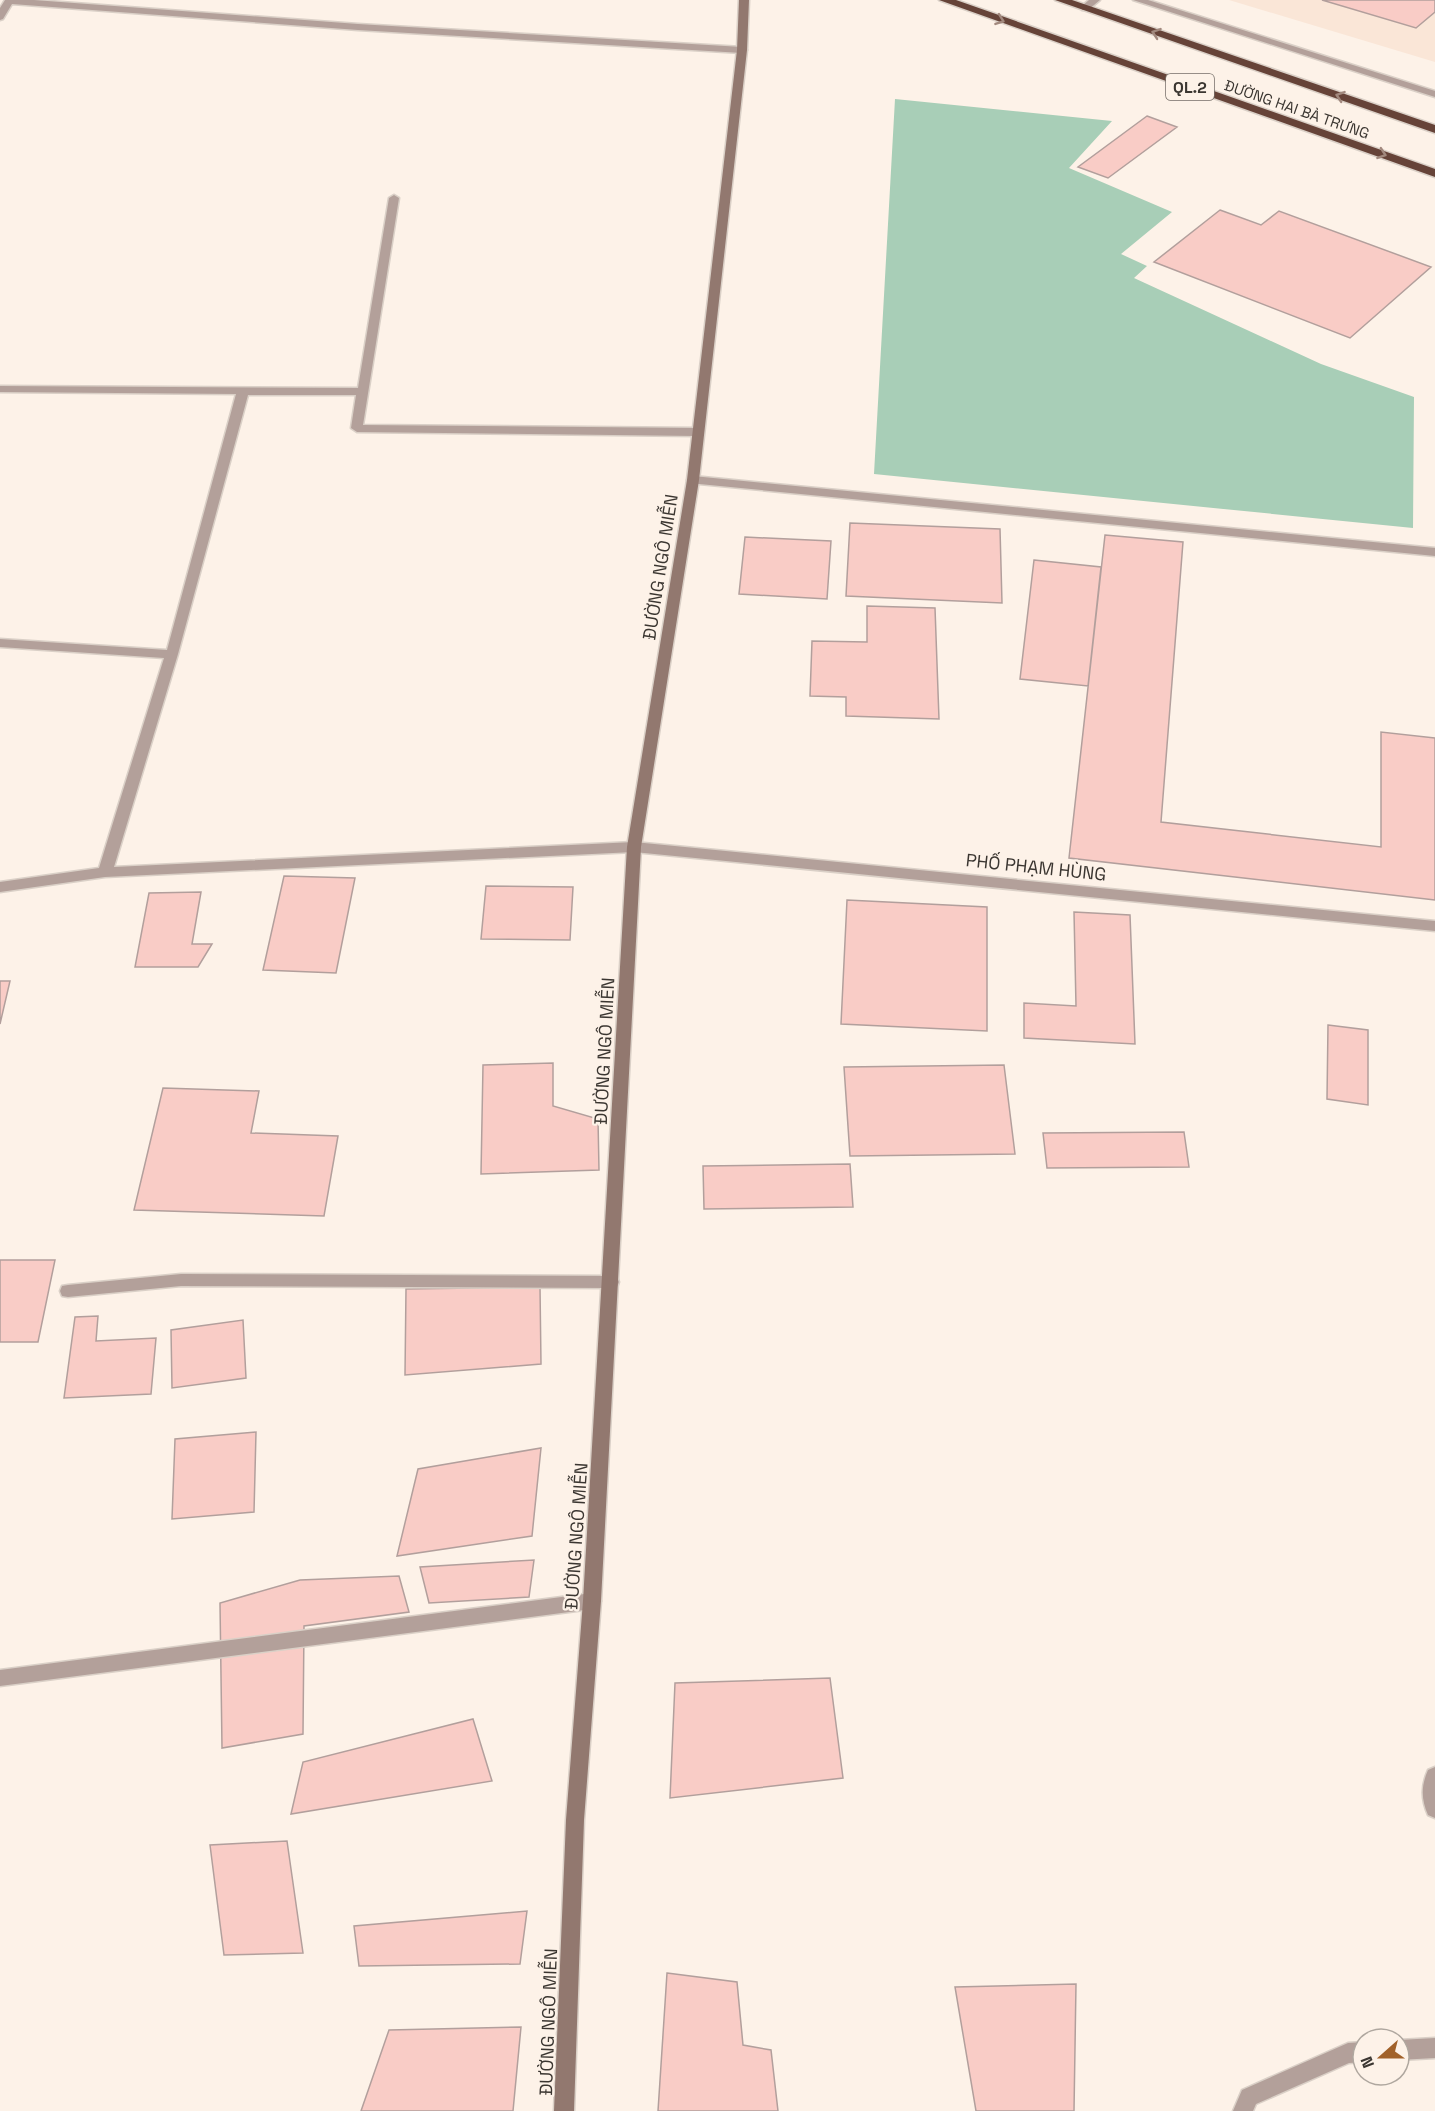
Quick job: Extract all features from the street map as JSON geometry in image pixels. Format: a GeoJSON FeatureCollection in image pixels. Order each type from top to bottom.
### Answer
{"type":"FeatureCollection","features":[{"type":"Feature","properties":{"kind":"highway","name":"ĐƯỜNG HAI BÀ TRƯNG"},"geometry":{"type":"LineString","coordinates":[[945,0],[1435,173]]}},
{"type":"Feature","properties":{"kind":"highway","name":"ĐƯỜNG HAI BÀ TRƯNG"},"geometry":{"type":"LineString","coordinates":[[1061,0],[1435,129]]}},
{"type":"Feature","properties":{"kind":"street","name":"ĐƯỜNG NGÔ MIỄN"},"geometry":{"type":"LineString","coordinates":[[564,2111],[575,1820],[592,1601],[634,847],[693,480],[742,51],[744,0]]}},
{"type":"Feature","properties":{"kind":"street"},"geometry":{"type":"LineString","coordinates":[[1085,8],[1095,0]]}},
{"type":"Feature","properties":{"kind":"street"},"geometry":{"type":"LineString","coordinates":[[1138,0],[1435,94]]}},
{"type":"Feature","properties":{"kind":"street"},"geometry":{"type":"LineString","coordinates":[[0,17],[4,1],[346,27],[742,51]]}},
{"type":"Feature","properties":{"kind":"street"},"geometry":{"type":"LineString","coordinates":[[394,198],[357,428],[697,432]]}},
{"type":"Feature","properties":{"kind":"street"},"geometry":{"type":"LineString","coordinates":[[0,389],[362,392]]}},
{"type":"Feature","properties":{"kind":"street"},"geometry":{"type":"LineString","coordinates":[[105,872],[172,654],[243,391]]}},
{"type":"Feature","properties":{"kind":"street"},"geometry":{"type":"LineString","coordinates":[[693,480],[1435,552]]}},
{"type":"Feature","properties":{"kind":"street"},"geometry":{"type":"LineString","coordinates":[[0,643],[172,654]]}},
{"type":"Feature","properties":{"kind":"street","name":"PHỐ PHẠM HÙNG"},"geometry":{"type":"LineString","coordinates":[[0,887],[105,872],[634,847],[1435,926]]}},
{"type":"Feature","properties":{"kind":"street"},"geometry":{"type":"LineString","coordinates":[[68,1291],[181,1280],[611,1282]]}},
{"type":"Feature","properties":{"kind":"street"},"geometry":{"type":"LineString","coordinates":[[0,1678],[592,1601]]}},
{"type":"Feature","properties":{"kind":"street"},"geometry":{"type":"LineString","coordinates":[[1435,1776],[1431,1786],[1435,1809]]}},
{"type":"Feature","properties":{"kind":"street"},"geometry":{"type":"LineString","coordinates":[[1411,2049],[1435,2048]]}},
{"type":"Feature","properties":{"kind":"street"},"geometry":{"type":"LineString","coordinates":[[1243,2111],[1248,2097],[1351,2053]]}},
{"type":"Feature","properties":{"kind":"shaded area"},"geometry":{"type":"Polygon","coordinates":[[[1229,0],[1435,0],[1435,62],[1229,0]]]}},
{"type":"Feature","properties":{"kind":"green space"},"geometry":{"type":"Polygon","coordinates":[[[895,99],[1112,121],[1069,168],[1172,212],[1121,254],[1147,266],[1134,278],[1321,364],[1414,397],[1413,528],[874,474],[895,99]]]}},
{"type":"Feature","properties":{"kind":"building"},"geometry":{"type":"Polygon","coordinates":[[[1322,0],[1435,0],[1435,12],[1416,28],[1322,0]]]}},
{"type":"Feature","properties":{"kind":"building"},"geometry":{"type":"Polygon","coordinates":[[[1147,116],[1177,127],[1108,178],[1078,167],[1147,116]]]}},
{"type":"Feature","properties":{"kind":"building"},"geometry":{"type":"Polygon","coordinates":[[[1220,210],[1261,225],[1279,211],[1431,267],[1350,338],[1154,262],[1220,210]]]}},
{"type":"Feature","properties":{"kind":"building"},"geometry":{"type":"Polygon","coordinates":[[[850,523],[1000,529],[1002,603],[846,596],[850,523]]]}},
{"type":"Feature","properties":{"kind":"building"},"geometry":{"type":"Polygon","coordinates":[[[1105,535],[1183,542],[1161,822],[1381,847],[1381,732],[1435,738],[1435,900],[1069,858],[1105,535]]]}},
{"type":"Feature","properties":{"kind":"building"},"geometry":{"type":"Polygon","coordinates":[[[745,537],[831,541],[827,599],[739,594],[745,537]]]}},
{"type":"Feature","properties":{"kind":"building"},"geometry":{"type":"Polygon","coordinates":[[[1034,560],[1101,567],[1088,686],[1020,679],[1034,560]]]}},
{"type":"Feature","properties":{"kind":"building"},"geometry":{"type":"Polygon","coordinates":[[[867,606],[935,608],[939,719],[846,716],[846,697],[810,696],[812,641],[867,642],[867,606]]]}},
{"type":"Feature","properties":{"kind":"building"},"geometry":{"type":"Polygon","coordinates":[[[284,876],[355,878],[336,973],[263,970],[284,876]]]}},
{"type":"Feature","properties":{"kind":"building"},"geometry":{"type":"Polygon","coordinates":[[[486,886],[573,887],[570,940],[481,939],[486,886]]]}},
{"type":"Feature","properties":{"kind":"building"},"geometry":{"type":"Polygon","coordinates":[[[201,892],[192,944],[212,944],[198,967],[135,967],[149,893],[201,892]]]}},
{"type":"Feature","properties":{"kind":"building"},"geometry":{"type":"Polygon","coordinates":[[[847,900],[987,907],[987,1031],[841,1024],[847,900]]]}},
{"type":"Feature","properties":{"kind":"building"},"geometry":{"type":"Polygon","coordinates":[[[1074,912],[1130,915],[1135,1044],[1024,1038],[1024,1003],[1076,1006],[1074,912]]]}},
{"type":"Feature","properties":{"kind":"building"},"geometry":{"type":"Polygon","coordinates":[[[0,981],[10,981],[0,1024],[0,981]]]}},
{"type":"Feature","properties":{"kind":"building"},"geometry":{"type":"Polygon","coordinates":[[[1328,1025],[1368,1030],[1368,1105],[1327,1099],[1328,1025]]]}},
{"type":"Feature","properties":{"kind":"building"},"geometry":{"type":"Polygon","coordinates":[[[553,1063],[553,1106],[598,1119],[599,1170],[481,1174],[483,1065],[553,1063]]]}},
{"type":"Feature","properties":{"kind":"building"},"geometry":{"type":"Polygon","coordinates":[[[1004,1065],[1015,1154],[850,1156],[844,1067],[1004,1065]]]}},
{"type":"Feature","properties":{"kind":"building"},"geometry":{"type":"Polygon","coordinates":[[[163,1088],[259,1091],[251,1133],[338,1136],[324,1216],[134,1210],[163,1088]]]}},
{"type":"Feature","properties":{"kind":"building"},"geometry":{"type":"Polygon","coordinates":[[[1184,1132],[1189,1167],[1047,1168],[1043,1133],[1184,1132]]]}},
{"type":"Feature","properties":{"kind":"building"},"geometry":{"type":"Polygon","coordinates":[[[850,1164],[853,1207],[704,1209],[703,1166],[850,1164]]]}},
{"type":"Feature","properties":{"kind":"building"},"geometry":{"type":"Polygon","coordinates":[[[0,1260],[55,1260],[38,1342],[0,1342],[0,1260]]]}},
{"type":"Feature","properties":{"kind":"building"},"geometry":{"type":"Polygon","coordinates":[[[540,1287],[541,1364],[405,1375],[406,1289],[540,1287]]]}},
{"type":"Feature","properties":{"kind":"building"},"geometry":{"type":"Polygon","coordinates":[[[98,1316],[96,1341],[156,1338],[151,1394],[64,1398],[75,1317],[98,1316]]]}},
{"type":"Feature","properties":{"kind":"building"},"geometry":{"type":"Polygon","coordinates":[[[243,1320],[246,1378],[172,1388],[171,1330],[243,1320]]]}},
{"type":"Feature","properties":{"kind":"building"},"geometry":{"type":"Polygon","coordinates":[[[256,1432],[254,1512],[172,1519],[175,1439],[256,1432]]]}},
{"type":"Feature","properties":{"kind":"building"},"geometry":{"type":"Polygon","coordinates":[[[541,1448],[532,1536],[397,1556],[418,1469],[541,1448]]]}},
{"type":"Feature","properties":{"kind":"building"},"geometry":{"type":"Polygon","coordinates":[[[534,1560],[529,1597],[429,1603],[420,1567],[534,1560]]]}},
{"type":"Feature","properties":{"kind":"building"},"geometry":{"type":"Polygon","coordinates":[[[399,1576],[409,1612],[304,1626],[303,1734],[222,1748],[220,1603],[300,1580],[399,1576]]]}},
{"type":"Feature","properties":{"kind":"building"},"geometry":{"type":"Polygon","coordinates":[[[830,1678],[843,1778],[670,1798],[675,1683],[830,1678]]]}},
{"type":"Feature","properties":{"kind":"building"},"geometry":{"type":"Polygon","coordinates":[[[473,1719],[492,1781],[291,1814],[303,1762],[473,1719]]]}},
{"type":"Feature","properties":{"kind":"building"},"geometry":{"type":"Polygon","coordinates":[[[287,1841],[303,1953],[224,1955],[210,1845],[287,1841]]]}},
{"type":"Feature","properties":{"kind":"building"},"geometry":{"type":"Polygon","coordinates":[[[527,1911],[520,1964],[359,1966],[354,1926],[527,1911]]]}},
{"type":"Feature","properties":{"kind":"building"},"geometry":{"type":"Polygon","coordinates":[[[667,1973],[737,1982],[743,2045],[771,2050],[778,2111],[658,2111],[667,1973]]]}},
{"type":"Feature","properties":{"kind":"building"},"geometry":{"type":"Polygon","coordinates":[[[1076,1984],[1074,2111],[976,2111],[955,1987],[1076,1984]]]}},
{"type":"Feature","properties":{"kind":"building"},"geometry":{"type":"Polygon","coordinates":[[[521,2027],[513,2111],[361,2111],[389,2030],[521,2027]]]}}]}
